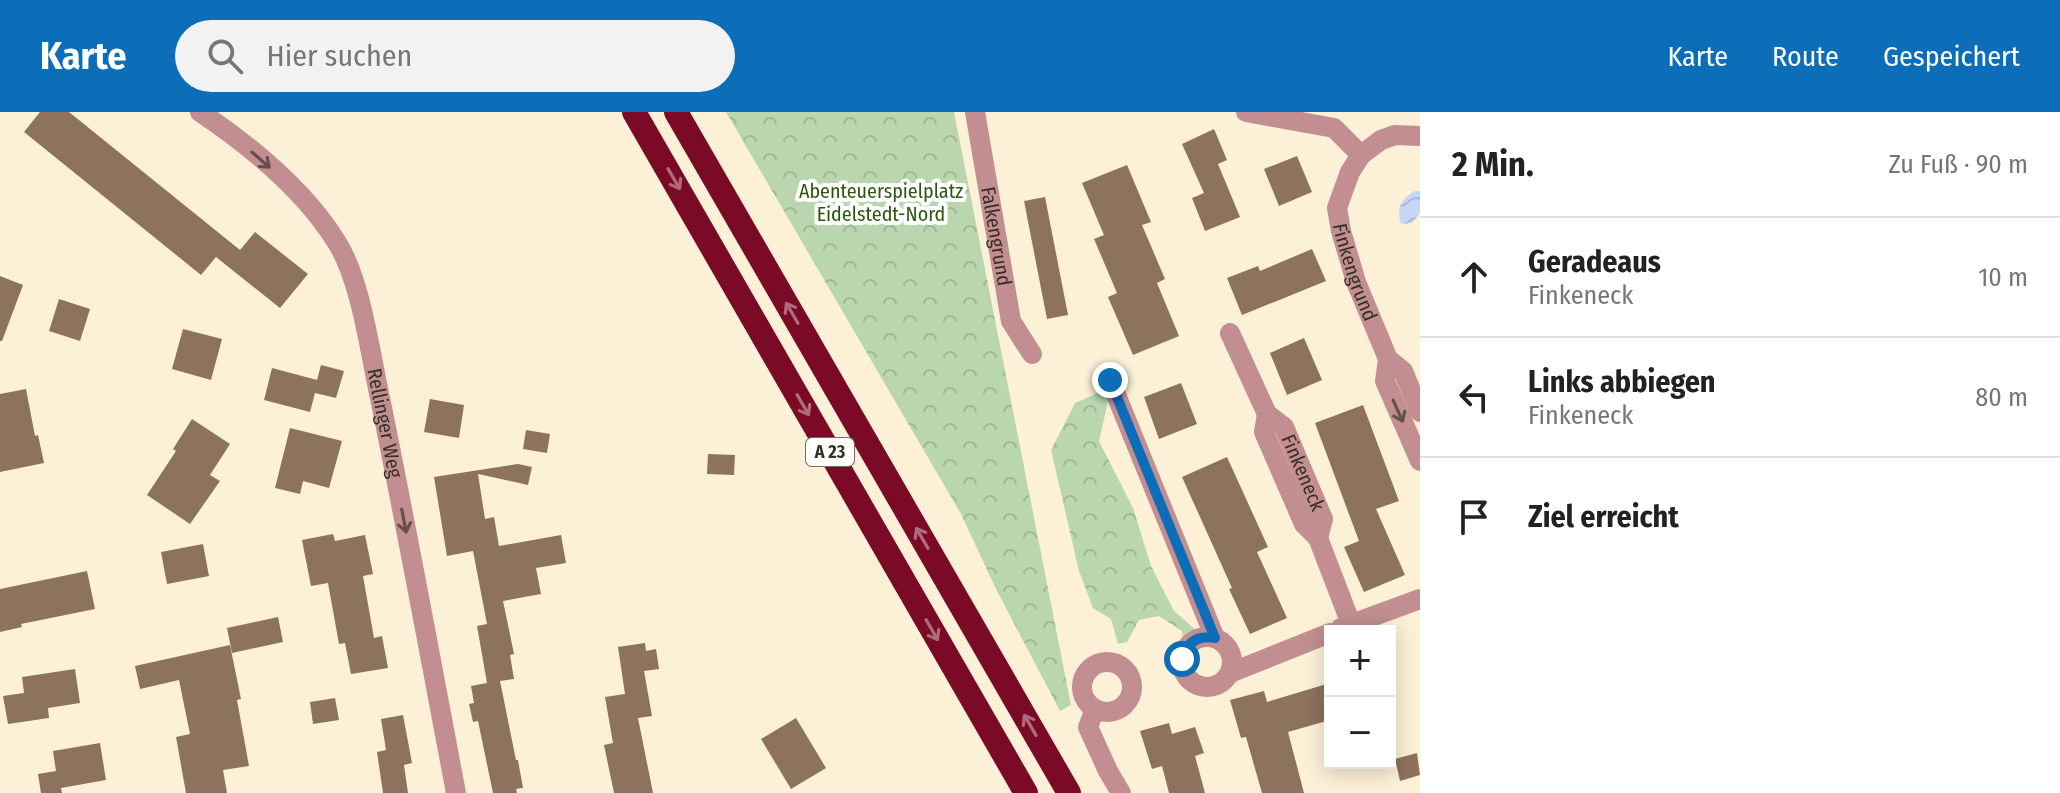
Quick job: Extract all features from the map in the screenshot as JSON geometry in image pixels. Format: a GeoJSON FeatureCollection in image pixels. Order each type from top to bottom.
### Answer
{"type":"FeatureCollection","features":[{"type":"Feature","properties":{"kind":"highway","name":"A 23"},"geometry":{"type":"LineString","coordinates":[[634,112],[1026,793]]}},
{"type":"Feature","properties":{"kind":"highway","name":"A 23"},"geometry":{"type":"LineString","coordinates":[[676,112],[1069,793]]}},
{"type":"Feature","properties":{"kind":"street","name":"Rellinger Weg"},"geometry":{"type":"LineString","coordinates":[[200,112],[226,130],[313,209],[338,242],[349,267],[387,435],[456,793]]}},
{"type":"Feature","properties":{"kind":"street","name":"Falkengrund"},"geometry":{"type":"LineString","coordinates":[[975,112],[1011,321],[1032,354]]}},
{"type":"Feature","properties":{"kind":"street"},"geometry":{"type":"LineString","coordinates":[[1246,112],[1334,128],[1361,155],[1381,140],[1395,135],[1420,136]]}},
{"type":"Feature","properties":{"kind":"street","name":"Finkengrund"},"geometry":{"type":"LineString","coordinates":[[1361,155],[1350,172],[1337,208],[1341,231],[1356,282],[1388,359],[1403,371],[1420,412]]}},
{"type":"Feature","properties":{"kind":"street","name":"Finkeneck"},"geometry":{"type":"LineString","coordinates":[[1230,333],[1267,414],[1284,427],[1323,519],[1318,538],[1337,625]]}},
{"type":"Feature","properties":{"kind":"street","name":"Finkengrund"},"geometry":{"type":"LineString","coordinates":[[1388,359],[1385,381],[1420,461]]}},
{"type":"Feature","properties":{"kind":"street"},"geometry":{"type":"LineString","coordinates":[[1110,380],[1215,638]]}},
{"type":"Feature","properties":{"kind":"street"},"geometry":{"type":"LineString","coordinates":[[1349,625],[1420,599]]}},
{"type":"Feature","properties":{"kind":"street"},"geometry":{"type":"LineString","coordinates":[[1230,673],[1229,648],[1223,642],[1201,637],[1188,645],[1182,659],[1185,674],[1203,687],[1219,684],[1230,673],[1324,635]]}},
{"type":"Feature","properties":{"kind":"street"},"geometry":{"type":"LineString","coordinates":[[1095,709],[1088,727],[1121,793]]}},
{"type":"Feature","properties":{"kind":"green space","name":"Abenteuerspielplatz Eidelstedt-Nord"},"geometry":{"type":"Polygon","coordinates":[[[726,112],[954,112],[1071,705],[1060,711],[996,589],[961,514],[726,112]]]}},
{"type":"Feature","properties":{"kind":"green space"},"geometry":{"type":"Polygon","coordinates":[[[1109,388],[1099,441],[1133,508],[1151,566],[1174,611],[1198,632],[1183,641],[1182,631],[1159,616],[1139,620],[1127,642],[1118,644],[1111,619],[1093,608],[1079,571],[1051,450],[1075,403],[1109,388]]]}},
{"type":"Feature","properties":{"kind":"water"},"geometry":{"type":"Polygon","coordinates":[[[1415,191],[1420,191],[1420,213],[1412,223],[1401,224],[1401,204],[1415,191]]]}},
{"type":"Feature","properties":{"kind":"building"},"geometry":{"type":"Polygon","coordinates":[[[40,112],[69,112],[240,250],[255,232],[308,274],[280,308],[216,257],[201,275],[24,132],[40,112]]]}},
{"type":"Feature","properties":{"kind":"building"},"geometry":{"type":"Polygon","coordinates":[[[1214,129],[1227,160],[1218,164],[1240,217],[1205,231],[1192,198],[1204,193],[1182,144],[1214,129]]]}},
{"type":"Feature","properties":{"kind":"building"},"geometry":{"type":"Polygon","coordinates":[[[1297,156],[1312,192],[1279,206],[1264,169],[1297,156]]]}},
{"type":"Feature","properties":{"kind":"building"},"geometry":{"type":"Polygon","coordinates":[[[1127,165],[1151,222],[1142,225],[1165,279],[1157,283],[1179,336],[1133,355],[1108,297],[1117,293],[1094,239],[1104,235],[1082,183],[1127,165]]]}},
{"type":"Feature","properties":{"kind":"building"},"geometry":{"type":"Polygon","coordinates":[[[1045,197],[1068,315],[1047,319],[1024,201],[1045,197]]]}},
{"type":"Feature","properties":{"kind":"building"},"geometry":{"type":"Polygon","coordinates":[[[1312,249],[1326,281],[1242,315],[1227,278],[1258,266],[1260,271],[1312,249]]]}},
{"type":"Feature","properties":{"kind":"building"},"geometry":{"type":"Polygon","coordinates":[[[0,276],[23,285],[2,341],[0,341],[0,276]]]}},
{"type":"Feature","properties":{"kind":"building"},"geometry":{"type":"Polygon","coordinates":[[[59,299],[90,309],[80,341],[49,331],[59,299]]]}},
{"type":"Feature","properties":{"kind":"building"},"geometry":{"type":"Polygon","coordinates":[[[183,329],[222,339],[211,380],[172,369],[183,329]]]}},
{"type":"Feature","properties":{"kind":"building"},"geometry":{"type":"Polygon","coordinates":[[[1304,338],[1322,380],[1287,395],[1270,353],[1304,338]]]}},
{"type":"Feature","properties":{"kind":"building"},"geometry":{"type":"Polygon","coordinates":[[[321,365],[344,371],[336,398],[315,393],[310,412],[264,400],[272,368],[317,380],[321,365]]]}},
{"type":"Feature","properties":{"kind":"building"},"geometry":{"type":"Polygon","coordinates":[[[1181,383],[1197,424],[1159,439],[1144,397],[1181,383]]]}},
{"type":"Feature","properties":{"kind":"building"},"geometry":{"type":"Polygon","coordinates":[[[26,389],[44,463],[0,472],[0,394],[26,389]]]}},
{"type":"Feature","properties":{"kind":"building"},"geometry":{"type":"Polygon","coordinates":[[[430,399],[464,405],[459,438],[424,432],[430,399]]]}},
{"type":"Feature","properties":{"kind":"building"},"geometry":{"type":"Polygon","coordinates":[[[1363,405],[1399,501],[1376,509],[1405,575],[1364,592],[1344,547],[1359,541],[1315,423],[1363,405]]]}},
{"type":"Feature","properties":{"kind":"building"},"geometry":{"type":"Polygon","coordinates":[[[192,419],[230,444],[210,475],[220,481],[190,524],[147,495],[176,451],[173,449],[192,419]]]}},
{"type":"Feature","properties":{"kind":"building"},"geometry":{"type":"Polygon","coordinates":[[[290,428],[342,441],[329,488],[303,481],[300,494],[275,488],[290,428]]]}},
{"type":"Feature","properties":{"kind":"building"},"geometry":{"type":"Polygon","coordinates":[[[526,430],[550,434],[547,453],[523,449],[526,430]]]}},
{"type":"Feature","properties":{"kind":"building"},"geometry":{"type":"Polygon","coordinates":[[[708,454],[735,455],[734,475],[707,474],[708,454]]]}},
{"type":"Feature","properties":{"kind":"building"},"geometry":{"type":"Polygon","coordinates":[[[1227,457],[1268,547],[1257,552],[1287,618],[1250,634],[1182,477],[1227,457]]]}},
{"type":"Feature","properties":{"kind":"building"},"geometry":{"type":"Polygon","coordinates":[[[518,464],[532,467],[528,485],[478,474],[485,519],[494,517],[499,546],[561,535],[566,563],[536,568],[541,594],[503,601],[514,654],[510,655],[514,679],[500,681],[523,788],[516,789],[517,793],[493,793],[478,721],[473,722],[469,704],[474,703],[471,686],[487,683],[477,626],[487,624],[473,551],[447,556],[434,477],[518,464]]]}},
{"type":"Feature","properties":{"kind":"building"},"geometry":{"type":"Polygon","coordinates":[[[333,534],[335,541],[365,535],[373,574],[363,576],[374,638],[382,636],[388,668],[351,674],[345,643],[339,644],[328,583],[311,586],[302,540],[333,534]]]}},
{"type":"Feature","properties":{"kind":"building"},"geometry":{"type":"Polygon","coordinates":[[[203,544],[209,576],[167,584],[161,552],[203,544]]]}},
{"type":"Feature","properties":{"kind":"building"},"geometry":{"type":"Polygon","coordinates":[[[87,571],[95,609],[21,624],[22,627],[0,632],[0,589],[87,571]]]}},
{"type":"Feature","properties":{"kind":"building"},"geometry":{"type":"Polygon","coordinates":[[[278,617],[283,642],[232,653],[227,628],[278,617]]]}},
{"type":"Feature","properties":{"kind":"building"},"geometry":{"type":"Polygon","coordinates":[[[645,643],[646,651],[656,649],[659,669],[644,671],[652,716],[638,718],[653,793],[614,793],[604,745],[613,743],[605,697],[625,694],[618,647],[645,643]]]}},
{"type":"Feature","properties":{"kind":"building"},"geometry":{"type":"Polygon","coordinates":[[[230,645],[241,699],[237,700],[249,766],[223,770],[227,793],[186,793],[176,737],[190,734],[179,680],[140,689],[135,666],[230,645]]]}},
{"type":"Feature","properties":{"kind":"building"},"geometry":{"type":"Polygon","coordinates":[[[75,669],[80,703],[48,708],[49,718],[8,724],[3,696],[24,693],[22,677],[75,669]]]}},
{"type":"Feature","properties":{"kind":"building"},"geometry":{"type":"Polygon","coordinates":[[[1324,685],[1324,722],[1288,732],[1304,793],[1262,793],[1246,737],[1241,738],[1230,700],[1264,691],[1267,702],[1324,685]]]}},
{"type":"Feature","properties":{"kind":"building"},"geometry":{"type":"Polygon","coordinates":[[[335,698],[339,720],[313,724],[310,702],[335,698]]]}},
{"type":"Feature","properties":{"kind":"building"},"geometry":{"type":"Polygon","coordinates":[[[403,715],[412,763],[404,765],[408,793],[383,793],[377,752],[386,750],[381,719],[403,715]]]}},
{"type":"Feature","properties":{"kind":"building"},"geometry":{"type":"Polygon","coordinates":[[[796,718],[826,768],[791,789],[761,739],[796,718]]]}},
{"type":"Feature","properties":{"kind":"building"},"geometry":{"type":"Polygon","coordinates":[[[1169,723],[1172,734],[1195,727],[1204,753],[1195,756],[1205,793],[1169,793],[1162,766],[1152,769],[1140,731],[1169,723]]]}},
{"type":"Feature","properties":{"kind":"building"},"geometry":{"type":"Polygon","coordinates":[[[100,743],[106,780],[61,788],[62,793],[41,793],[38,774],[56,771],[53,751],[100,743]]]}},
{"type":"Feature","properties":{"kind":"building"},"geometry":{"type":"Polygon","coordinates":[[[1417,753],[1420,775],[1400,781],[1396,759],[1417,753]]]}},
{"type":"Feature","properties":{"kind":"route"},"geometry":{"type":"LineString","coordinates":[[1110,380],[1215,638],[1194,640],[1188,645],[1182,659]]}}]}
